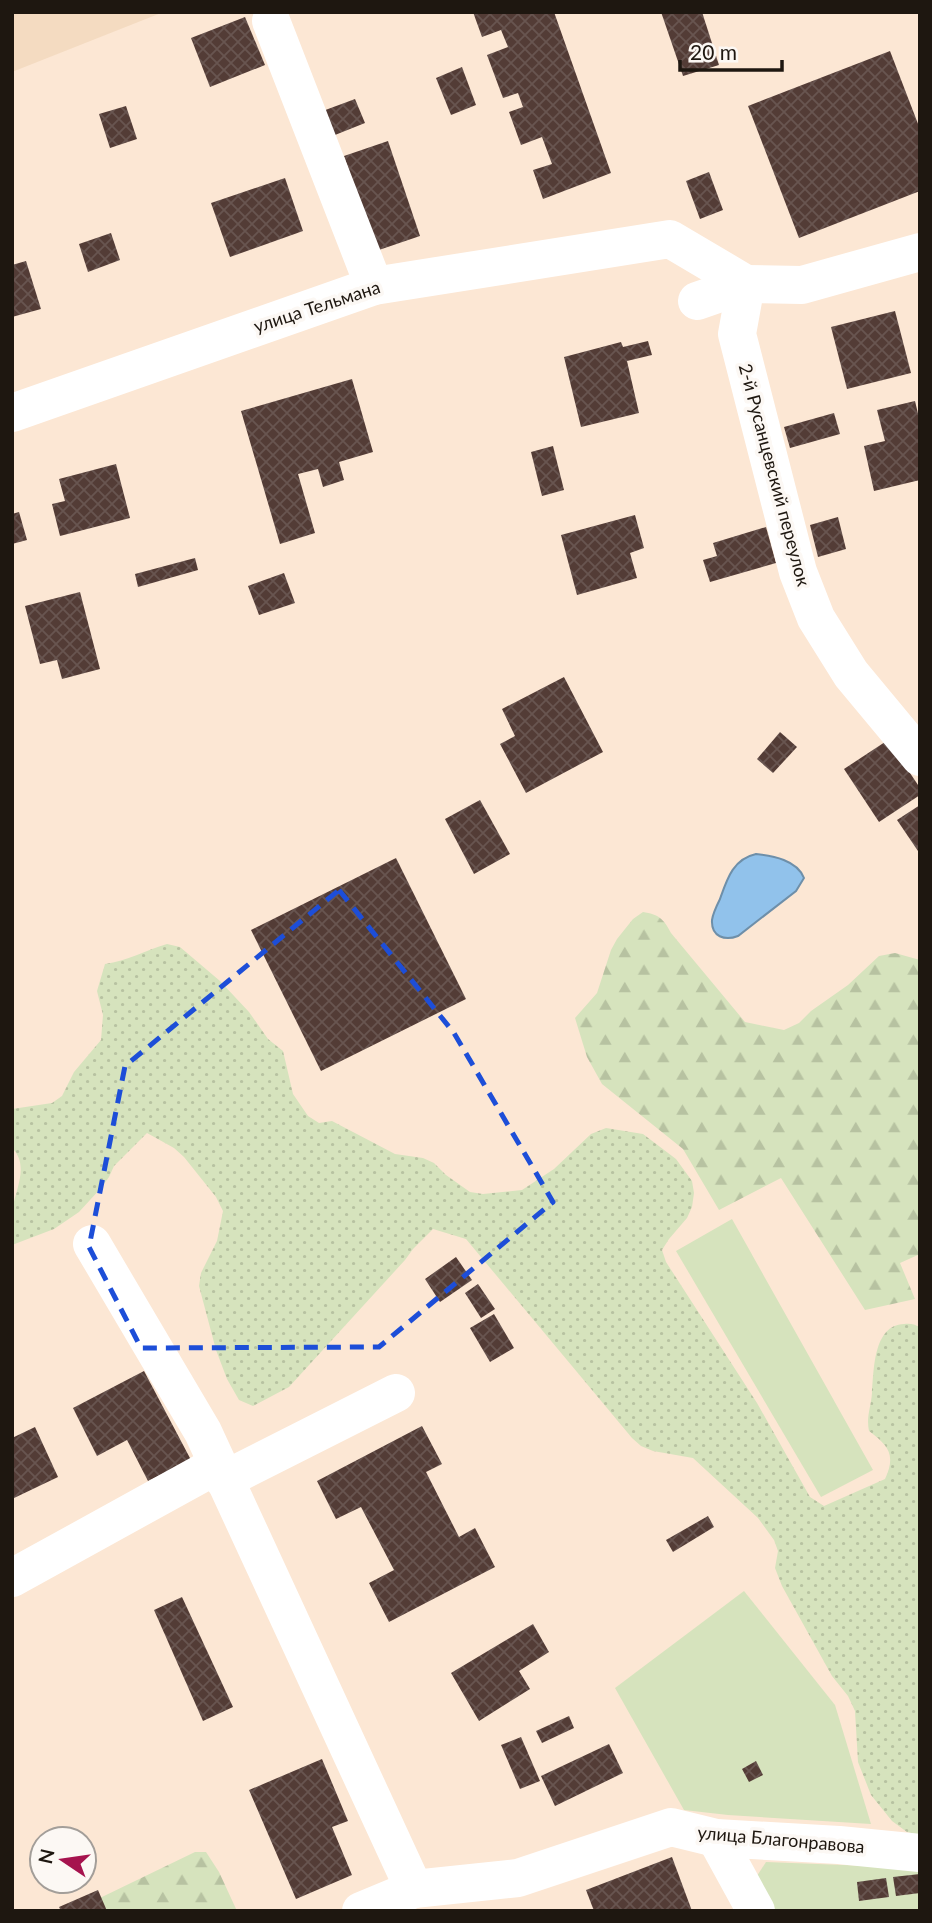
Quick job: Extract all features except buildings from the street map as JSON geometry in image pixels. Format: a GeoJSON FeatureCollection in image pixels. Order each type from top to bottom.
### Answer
{"type":"FeatureCollection","features":[{"type":"Feature","properties":{"kind":"street"},"geometry":{"type":"LineString","coordinates":[[271,22],[374,286]]}},
{"type":"Feature","properties":{"kind":"street","name":"улица Тельмана"},"geometry":{"type":"LineString","coordinates":[[12,413],[374,286],[670,239],[746,284]]}},
{"type":"Feature","properties":{"kind":"street"},"geometry":{"type":"LineString","coordinates":[[697,301],[746,284],[802,285],[920,252]]}},
{"type":"Feature","properties":{"kind":"street","name":"2-й Русанцевский переулок"},"geometry":{"type":"LineString","coordinates":[[746,284],[737,334],[798,572],[816,618],[851,674],[920,757]]}},
{"type":"Feature","properties":{"kind":"street"},"geometry":{"type":"LineString","coordinates":[[92,1244],[203,1432],[414,1889]]}},
{"type":"Feature","properties":{"kind":"street"},"geometry":{"type":"LineString","coordinates":[[12,1578],[221,1473],[396,1392]]}},
{"type":"Feature","properties":{"kind":"street","name":"улица Благонравова"},"geometry":{"type":"LineString","coordinates":[[361,1911],[414,1889],[518,1878],[671,1828],[716,1838],[920,1853]]}},
{"type":"Feature","properties":{"kind":"street"},"geometry":{"type":"LineString","coordinates":[[716,1838],[756,1911]]}},
{"type":"Feature","properties":{"kind":"highlighted area"},"geometry":{"type":"Polygon","coordinates":[[[339,890],[454,1033],[553,1202],[379,1347],[141,1348],[89,1247],[125,1066],[339,890]]]}},
{"type":"Feature","properties":{"kind":"shaded area"},"geometry":{"type":"Polygon","coordinates":[[[12,12],[161,12],[161,13],[12,72],[12,12]]]}},
{"type":"Feature","properties":{"kind":"green space"},"geometry":{"type":"Polygon","coordinates":[[[643,912],[653,914],[663,921],[745,1022],[784,1030],[799,1023],[811,1011],[848,985],[879,956],[895,953],[920,960],[920,1254],[900,1263],[915,1299],[865,1310],[781,1178],[719,1210],[683,1149],[602,1084],[587,1057],[575,1018],[597,993],[617,939],[633,919],[643,912]]]}},
{"type":"Feature","properties":{"kind":"green space"},"geometry":{"type":"Polygon","coordinates":[[[167,944],[180,947],[220,981],[249,1012],[268,1039],[283,1051],[293,1094],[308,1116],[319,1123],[332,1121],[395,1154],[423,1158],[434,1163],[470,1192],[483,1194],[522,1190],[554,1169],[591,1134],[606,1128],[643,1134],[676,1159],[692,1181],[694,1193],[687,1218],[662,1250],[666,1262],[757,1403],[810,1497],[824,1506],[885,1479],[890,1463],[889,1452],[869,1431],[868,1426],[877,1351],[886,1332],[894,1326],[914,1324],[920,1327],[920,1835],[907,1832],[892,1821],[871,1795],[858,1762],[855,1711],[848,1696],[832,1676],[782,1586],[775,1568],[778,1551],[774,1540],[758,1518],[693,1458],[653,1451],[632,1438],[466,1239],[433,1229],[289,1387],[253,1406],[239,1400],[227,1379],[216,1350],[199,1286],[201,1273],[217,1241],[223,1211],[216,1197],[174,1148],[147,1133],[114,1166],[101,1188],[79,1212],[54,1229],[12,1245],[12,1211],[21,1170],[20,1162],[12,1148],[12,1109],[52,1103],[62,1096],[74,1072],[101,1040],[103,1015],[97,991],[105,964],[167,944]]]}},
{"type":"Feature","properties":{"kind":"green space"},"geometry":{"type":"Polygon","coordinates":[[[732,1219],[873,1470],[821,1497],[676,1251],[732,1219]]]}},
{"type":"Feature","properties":{"kind":"green space"},"geometry":{"type":"Polygon","coordinates":[[[744,1591],[835,1705],[871,1824],[684,1810],[615,1688],[744,1591]]]}},
{"type":"Feature","properties":{"kind":"green space"},"geometry":{"type":"Polygon","coordinates":[[[195,1852],[206,1852],[219,1872],[237,1911],[73,1911],[195,1852]]]}},
{"type":"Feature","properties":{"kind":"green space"},"geometry":{"type":"Polygon","coordinates":[[[766,1862],[920,1868],[920,1911],[767,1911],[753,1882],[766,1862]]]}},
{"type":"Feature","properties":{"kind":"water"},"geometry":{"type":"Polygon","coordinates":[[[756,854],[790,863],[804,878],[796,891],[738,936],[724,938],[716,934],[712,926],[714,912],[728,877],[736,865],[756,854]]]}}]}
